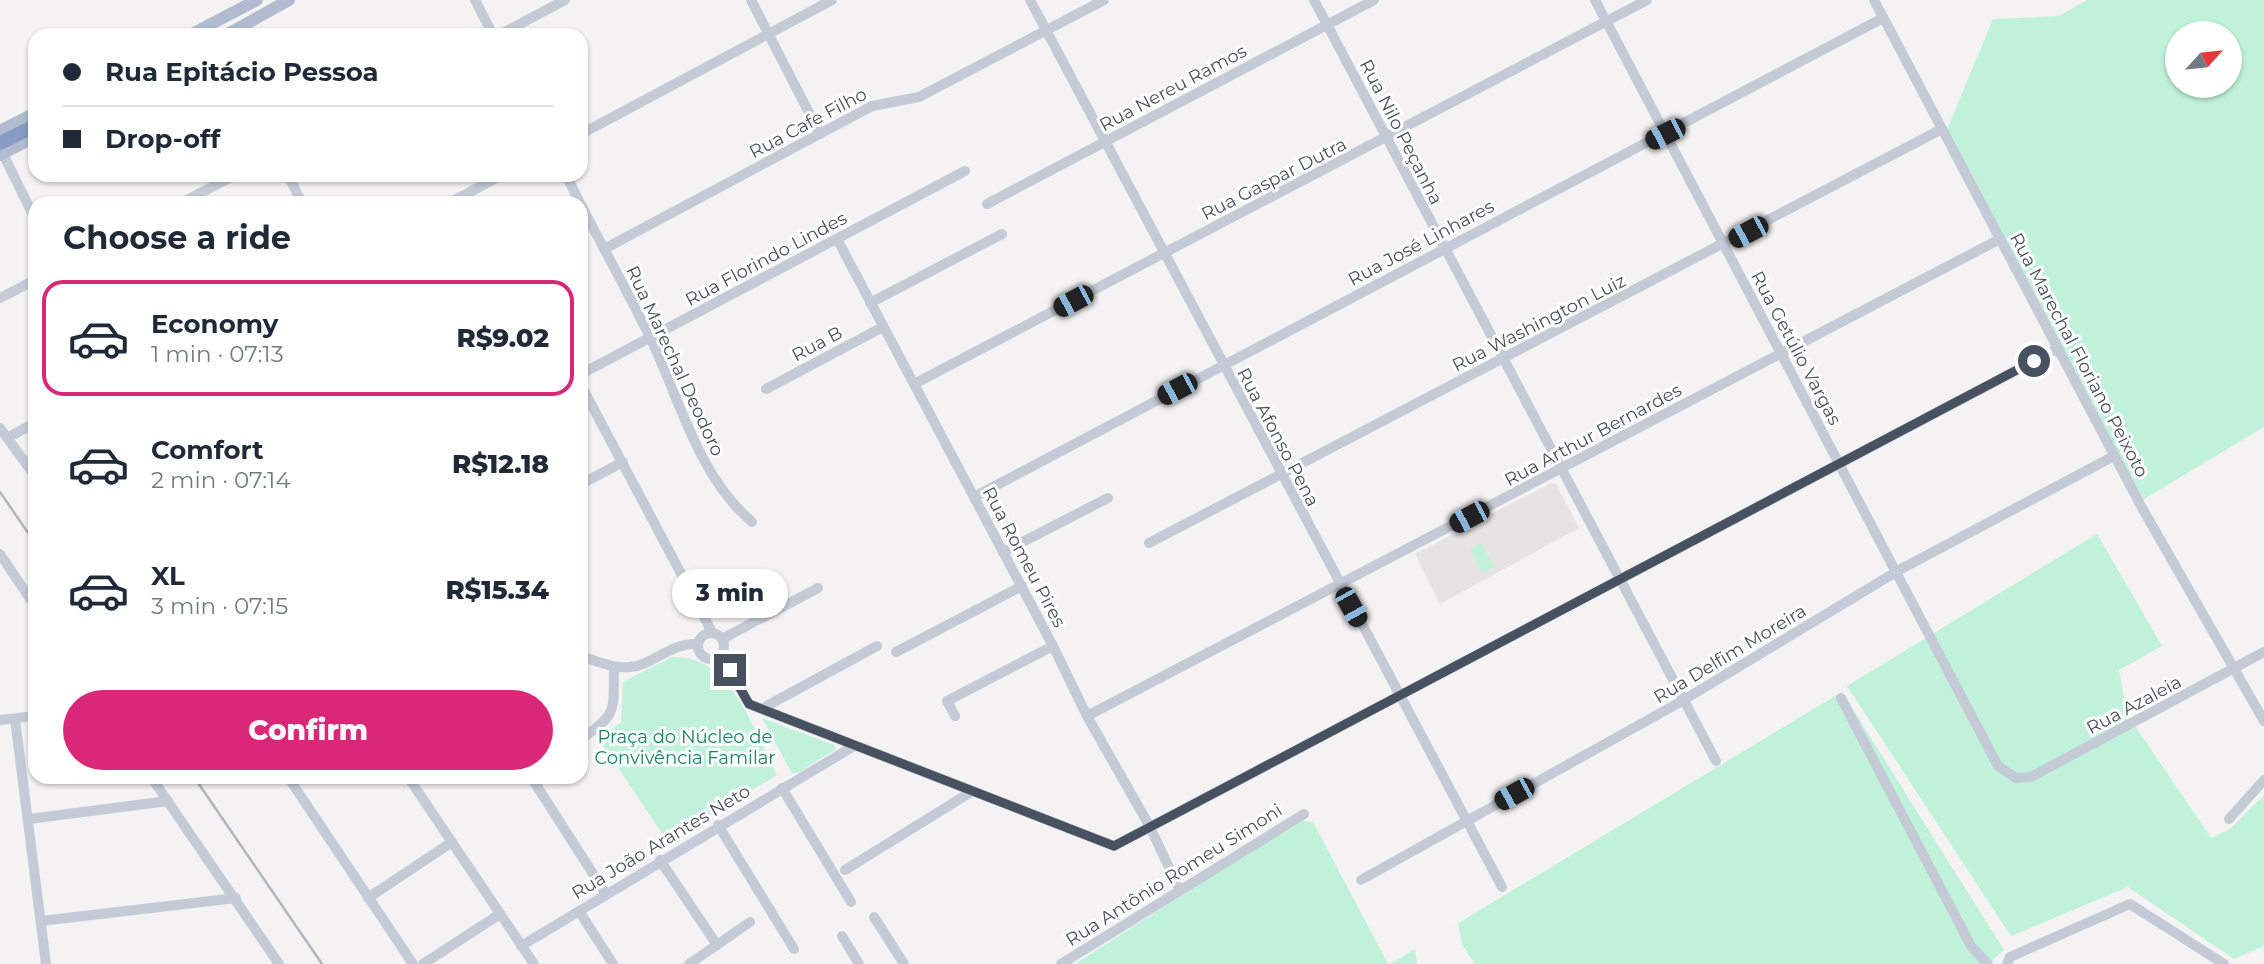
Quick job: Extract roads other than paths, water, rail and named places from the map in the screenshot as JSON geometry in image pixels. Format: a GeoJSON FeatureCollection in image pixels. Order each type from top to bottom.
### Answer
{"type":"FeatureCollection","features":[{"type":"Feature","properties":{"kind":"highway"},"geometry":{"type":"LineString","coordinates":[[1,151],[28,131]]}},
{"type":"Feature","properties":{"kind":"main road"},"geometry":{"type":"LineString","coordinates":[[217,28],[257,0]]}},
{"type":"Feature","properties":{"kind":"main road"},"geometry":{"type":"LineString","coordinates":[[239,28],[289,0]]}},
{"type":"Feature","properties":{"kind":"main road"},"geometry":{"type":"LineString","coordinates":[[0,131],[28,117]]}},
{"type":"Feature","properties":{"kind":"main road"},"geometry":{"type":"LineString","coordinates":[[1,151],[28,139]]}},
{"type":"Feature","properties":{"kind":"street"},"geometry":{"type":"LineString","coordinates":[[475,0],[489,28]]}},
{"type":"Feature","properties":{"kind":"street"},"geometry":{"type":"LineString","coordinates":[[512,28],[565,0]]}},
{"type":"Feature","properties":{"kind":"street"},"geometry":{"type":"LineString","coordinates":[[751,0],[820,134]]}},
{"type":"Feature","properties":{"kind":"street"},"geometry":{"type":"LineString","coordinates":[[588,130],[832,0]]}},
{"type":"Feature","properties":{"kind":"street","name":"Rua Afonso Pena"},"geometry":{"type":"LineString","coordinates":[[1030,0],[1280,476],[1502,887]]}},
{"type":"Feature","properties":{"kind":"street","name":"Rua Cafe Filho"},"geometry":{"type":"LineString","coordinates":[[604,249],[872,106],[919,97],[1104,0]]}},
{"type":"Feature","properties":{"kind":"street","name":"Rua Nilo Peçanha"},"geometry":{"type":"LineString","coordinates":[[1314,0],[1716,761]]}},
{"type":"Feature","properties":{"kind":"street","name":"Rua Nereu Ramos"},"geometry":{"type":"LineString","coordinates":[[987,204],[1374,0]]}},
{"type":"Feature","properties":{"kind":"street","name":"Rua Getúlio Vargas"},"geometry":{"type":"LineString","coordinates":[[1595,0],[1781,354],[1841,461],[1979,734],[1998,766],[2016,778]]}},
{"type":"Feature","properties":{"kind":"street","name":"Rua Gaspar Dutra"},"geometry":{"type":"LineString","coordinates":[[914,384],[1647,0]]}},
{"type":"Feature","properties":{"kind":"street","name":"Rua Marechal Floriano Peixoto"},"geometry":{"type":"LineString","coordinates":[[1874,0],[2114,456],[2264,721]]}},
{"type":"Feature","properties":{"kind":"street","name":"Rua José Linhares"},"geometry":{"type":"LineString","coordinates":[[974,497],[1884,18]]}},
{"type":"Feature","properties":{"kind":"street","name":"Rua Washington Luiz"},"geometry":{"type":"LineString","coordinates":[[1149,543],[1942,130]]}},
{"type":"Feature","properties":{"kind":"street"},"geometry":{"type":"LineString","coordinates":[[1,151],[28,205]]}},
{"type":"Feature","properties":{"kind":"street","name":"Rua Florindo Lindes"},"geometry":{"type":"LineString","coordinates":[[588,370],[964,171]]}},
{"type":"Feature","properties":{"kind":"street"},"geometry":{"type":"LineString","coordinates":[[194,196],[222,182]]}},
{"type":"Feature","properties":{"kind":"street"},"geometry":{"type":"LineString","coordinates":[[462,196],[489,182]]}},
{"type":"Feature","properties":{"kind":"street","name":"Rua Marechal Deodoro"},"geometry":{"type":"LineString","coordinates":[[588,218],[650,338],[711,473],[725,496],[752,523]]}},
{"type":"Feature","properties":{"kind":"street"},"geometry":{"type":"LineString","coordinates":[[870,303],[1002,234]]}},
{"type":"Feature","properties":{"kind":"street","name":"Rua Romeu Pires"},"geometry":{"type":"LineString","coordinates":[[837,239],[1054,646],[1087,716],[1150,827],[1180,891]]}},
{"type":"Feature","properties":{"kind":"street","name":"Rua Arthur Bernardes"},"geometry":{"type":"LineString","coordinates":[[1087,716],[2000,239]]}},
{"type":"Feature","properties":{"kind":"street"},"geometry":{"type":"LineString","coordinates":[[0,298],[28,284]]}},
{"type":"Feature","properties":{"kind":"street","name":"Rua B"},"geometry":{"type":"LineString","coordinates":[[766,389],[883,327]]}},
{"type":"Feature","properties":{"kind":"street"},"geometry":{"type":"LineString","coordinates":[[720,655],[749,704],[1096,841],[1119,844],[1618,578],[2057,349]]}},
{"type":"Feature","properties":{"kind":"street"},"geometry":{"type":"LineString","coordinates":[[588,398],[712,632],[722,639],[724,647],[720,655],[713,659],[705,658],[699,652],[697,644],[704,634],[712,632]]}},
{"type":"Feature","properties":{"kind":"street"},"geometry":{"type":"LineString","coordinates":[[7,438],[28,427]]}},
{"type":"Feature","properties":{"kind":"street"},"geometry":{"type":"LineString","coordinates":[[0,428],[28,466]]}},
{"type":"Feature","properties":{"kind":"street","name":"Rua Delfim Moreira"},"geometry":{"type":"LineString","coordinates":[[1361,880],[1682,701],[1897,573],[2114,456]]}},
{"type":"Feature","properties":{"kind":"street"},"geometry":{"type":"LineString","coordinates":[[588,480],[623,462]]}},
{"type":"Feature","properties":{"kind":"street"},"geometry":{"type":"LineString","coordinates":[[1003,552],[1108,498]]}},
{"type":"Feature","properties":{"kind":"street"},"geometry":{"type":"LineString","coordinates":[[0,554],[28,596]]}},
{"type":"Feature","properties":{"kind":"street"},"geometry":{"type":"LineString","coordinates":[[896,652],[1022,586]]}},
{"type":"Feature","properties":{"kind":"street"},"geometry":{"type":"LineString","coordinates":[[722,639],[818,588]]}},
{"type":"Feature","properties":{"kind":"street"},"geometry":{"type":"LineString","coordinates":[[588,658],[614,667],[633,667],[674,646],[697,644]]}},
{"type":"Feature","properties":{"kind":"street"},"geometry":{"type":"LineString","coordinates":[[761,709],[877,646]]}},
{"type":"Feature","properties":{"kind":"street"},"geometry":{"type":"LineString","coordinates":[[955,716],[947,701],[1054,646]]}},
{"type":"Feature","properties":{"kind":"street","name":"Rua Azaleia"},"geometry":{"type":"LineString","coordinates":[[2016,778],[2031,776],[2063,762],[2264,652]]}},
{"type":"Feature","properties":{"kind":"street"},"geometry":{"type":"LineString","coordinates":[[588,735],[607,721],[612,713],[614,667]]}},
{"type":"Feature","properties":{"kind":"street"},"geometry":{"type":"LineString","coordinates":[[1841,698],[1971,946],[1988,964]]}},
{"type":"Feature","properties":{"kind":"street"},"geometry":{"type":"LineString","coordinates":[[0,720],[28,717]]}},
{"type":"Feature","properties":{"kind":"street"},"geometry":{"type":"LineString","coordinates":[[15,719],[46,964]]}},
{"type":"Feature","properties":{"kind":"street","name":"Rua João Arantes Neto"},"geometry":{"type":"LineString","coordinates":[[522,946],[718,825],[854,746]]}},
{"type":"Feature","properties":{"kind":"street"},"geometry":{"type":"LineString","coordinates":[[2229,819],[2264,780]]}},
{"type":"Feature","properties":{"kind":"street"},"geometry":{"type":"LineString","coordinates":[[156,784],[279,964]]}},
{"type":"Feature","properties":{"kind":"street"},"geometry":{"type":"LineString","coordinates":[[293,784],[413,964]]}},
{"type":"Feature","properties":{"kind":"street"},"geometry":{"type":"LineString","coordinates":[[416,784],[534,964]]}},
{"type":"Feature","properties":{"kind":"street"},"geometry":{"type":"LineString","coordinates":[[535,784],[606,894]]}},
{"type":"Feature","properties":{"kind":"street"},"geometry":{"type":"LineString","coordinates":[[782,788],[851,902]]}},
{"type":"Feature","properties":{"kind":"street"},"geometry":{"type":"LineString","coordinates":[[845,870],[971,792]]}},
{"type":"Feature","properties":{"kind":"street"},"geometry":{"type":"LineString","coordinates":[[29,819],[168,801]]}},
{"type":"Feature","properties":{"kind":"street","name":"Rua Antônio Romeu Simoni"},"geometry":{"type":"LineString","coordinates":[[1061,964],[1304,814]]}},
{"type":"Feature","properties":{"kind":"street"},"geometry":{"type":"LineString","coordinates":[[718,825],[794,949]]}},
{"type":"Feature","properties":{"kind":"street"},"geometry":{"type":"LineString","coordinates":[[368,898],[452,842]]}},
{"type":"Feature","properties":{"kind":"street"},"geometry":{"type":"LineString","coordinates":[[660,860],[717,945]]}},
{"type":"Feature","properties":{"kind":"street"},"geometry":{"type":"LineString","coordinates":[[41,921],[236,898]]}},
{"type":"Feature","properties":{"kind":"street"},"geometry":{"type":"LineString","coordinates":[[2007,964],[2010,957],[2130,904],[2224,964]]}},
{"type":"Feature","properties":{"kind":"street"},"geometry":{"type":"LineString","coordinates":[[579,911],[613,964]]}},
{"type":"Feature","properties":{"kind":"street"},"geometry":{"type":"LineString","coordinates":[[423,964],[500,914]]}},
{"type":"Feature","properties":{"kind":"street"},"geometry":{"type":"LineString","coordinates":[[874,916],[904,964]]}},
{"type":"Feature","properties":{"kind":"street"},"geometry":{"type":"LineString","coordinates":[[689,964],[750,922]]}},
{"type":"Feature","properties":{"kind":"street"},"geometry":{"type":"LineString","coordinates":[[842,936],[859,964]]}},
{"type":"Feature","properties":{"kind":"railway"},"geometry":{"type":"LineString","coordinates":[[0,492],[28,533]]}},
{"type":"Feature","properties":{"kind":"railway"},"geometry":{"type":"LineString","coordinates":[[199,784],[322,964]]}},
{"type":"Feature","properties":{"kind":"park label","name":"Praça do Núcleo de Convivência Familar"},"geometry":{"type":"Point","coordinates":[685,747]}}]}
